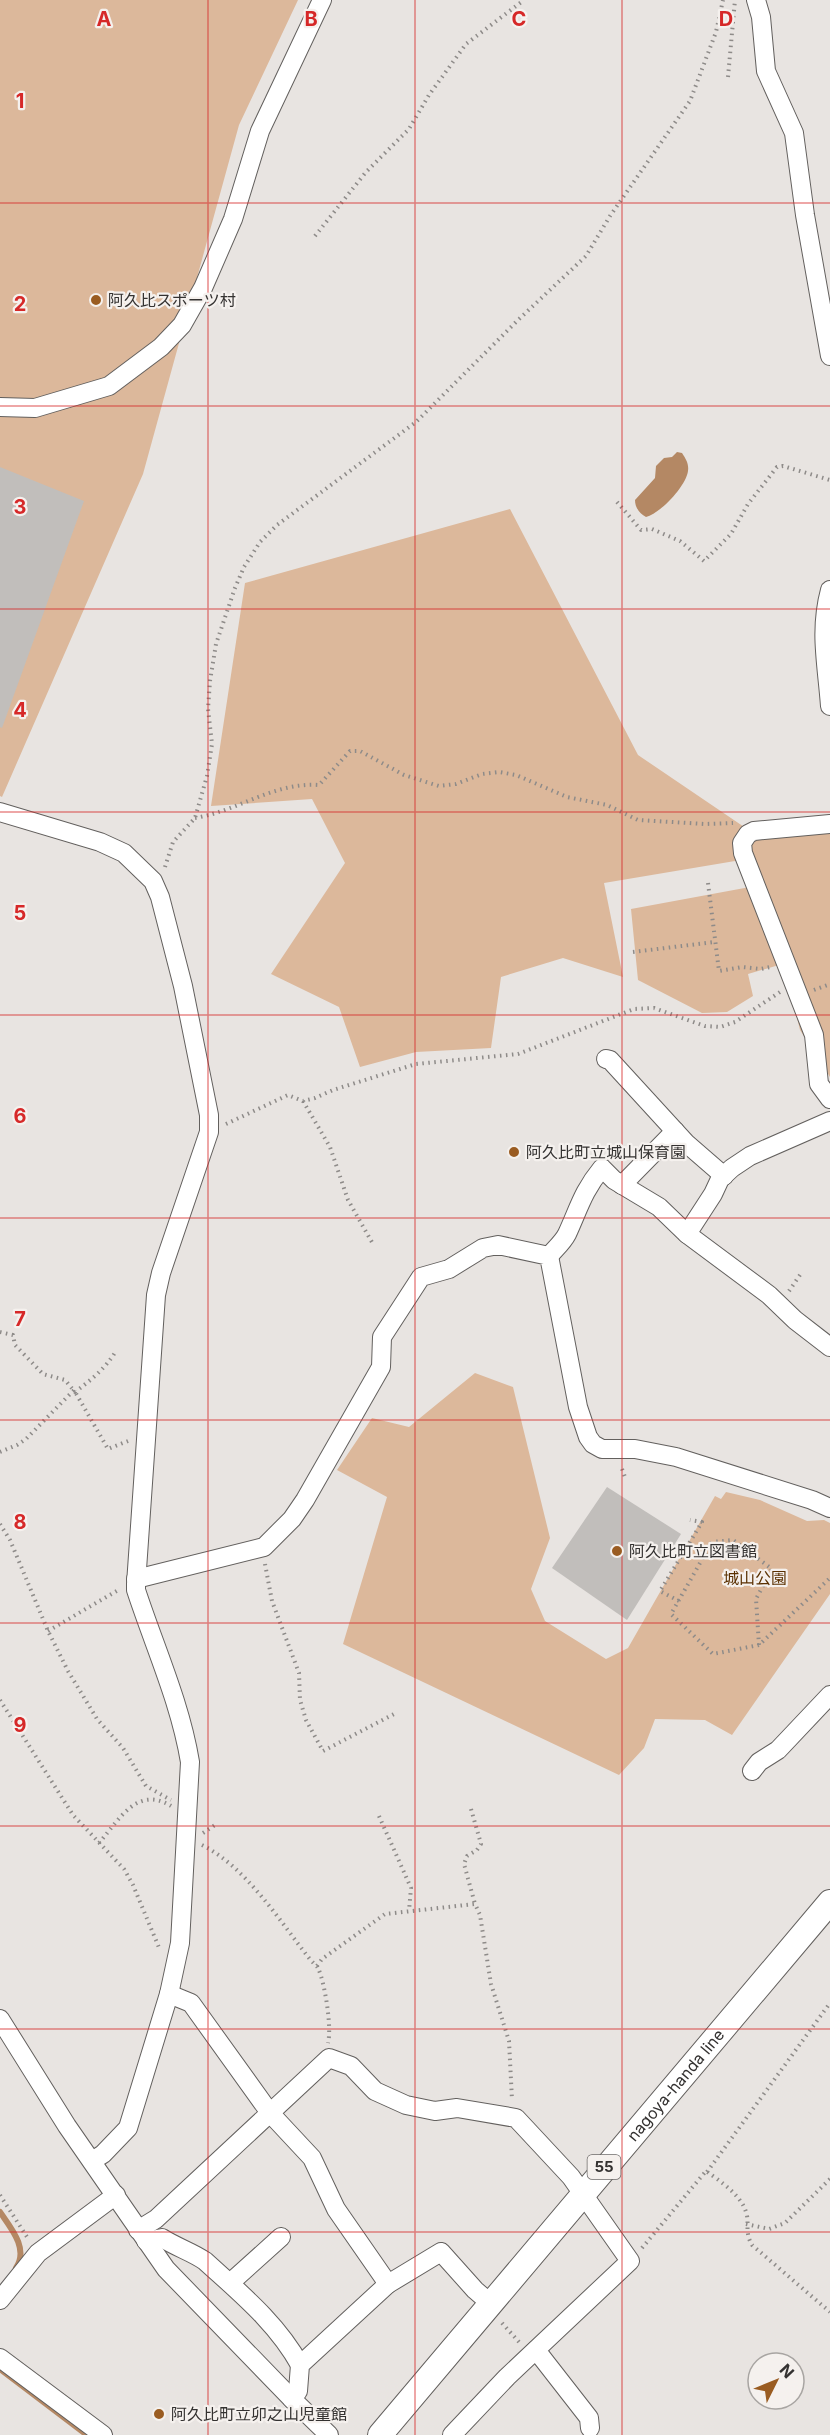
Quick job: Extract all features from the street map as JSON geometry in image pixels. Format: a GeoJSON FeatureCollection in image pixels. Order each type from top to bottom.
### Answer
{"type":"FeatureCollection","features":[{"type":"Feature","properties":{"kind":"main road","name":"nagoya-handa line"},"geometry":{"type":"LineString","coordinates":[[380,2435],[830,1902]]}},
{"type":"Feature","properties":{"kind":"street"},"geometry":{"type":"LineString","coordinates":[[0,407],[35,408],[109,386],[161,346],[182,325],[204,288],[229,229],[260,131],[322,0]]}},
{"type":"Feature","properties":{"kind":"street"},"geometry":{"type":"LineString","coordinates":[[756,0],[761,17],[766,72],[794,132],[805,214],[830,356]]}},
{"type":"Feature","properties":{"kind":"street"},"geometry":{"type":"LineString","coordinates":[[830,590],[824,613],[823,643],[830,706]]}},
{"type":"Feature","properties":{"kind":"street"},"geometry":{"type":"LineString","coordinates":[[0,812],[100,842],[124,852],[155,884],[183,986],[209,1115],[209,1132],[161,1273],[156,1295],[136,1582],[136,1590],[171,1684],[185,1733],[190,1762],[180,1943],[169,1994],[128,2128],[103,2154],[92,2161]]}},
{"type":"Feature","properties":{"kind":"street"},"geometry":{"type":"LineString","coordinates":[[830,824],[754,831],[748,834],[742,843],[743,853],[814,1035],[819,1084],[830,1099]]}},
{"type":"Feature","properties":{"kind":"street"},"geometry":{"type":"LineString","coordinates":[[606,1059],[610,1060],[675,1131],[724,1176]]}},
{"type":"Feature","properties":{"kind":"street"},"geometry":{"type":"LineString","coordinates":[[687,1234],[724,1176],[750,1156],[830,1121]]}},
{"type":"Feature","properties":{"kind":"street"},"geometry":{"type":"LineString","coordinates":[[622,1185],[675,1131]]}},
{"type":"Feature","properties":{"kind":"street"},"geometry":{"type":"LineString","coordinates":[[549,1256],[566,1236],[576,1209],[592,1180],[602,1168],[614,1180],[659,1208],[687,1234],[769,1295],[795,1320],[830,1347]]}},
{"type":"Feature","properties":{"kind":"street"},"geometry":{"type":"LineString","coordinates":[[136,1582],[264,1547],[292,1519],[381,1367],[382,1337],[421,1277],[448,1269],[483,1248],[498,1245],[549,1256]]}},
{"type":"Feature","properties":{"kind":"street"},"geometry":{"type":"LineString","coordinates":[[549,1256],[578,1407],[588,1437],[593,1444],[602,1449],[635,1449],[676,1457],[812,1500],[830,1508]]}},
{"type":"Feature","properties":{"kind":"street"},"geometry":{"type":"LineString","coordinates":[[752,1771],[759,1762],[778,1750],[830,1695]]}},
{"type":"Feature","properties":{"kind":"street"},"geometry":{"type":"LineString","coordinates":[[169,1994],[191,2003],[270,2113],[312,2158],[336,2209],[388,2284]]}},
{"type":"Feature","properties":{"kind":"street"},"geometry":{"type":"LineString","coordinates":[[0,2019],[67,2126],[165,2270],[329,2435]]}},
{"type":"Feature","properties":{"kind":"street"},"geometry":{"type":"LineString","coordinates":[[142,2236],[156,2219],[329,2058],[351,2066],[375,2091],[406,2105],[435,2111],[457,2108],[516,2118],[583,2192],[630,2261],[533,2352],[452,2435]]}},
{"type":"Feature","properties":{"kind":"street"},"geometry":{"type":"LineString","coordinates":[[0,2300],[38,2253],[116,2195]]}},
{"type":"Feature","properties":{"kind":"street"},"geometry":{"type":"LineString","coordinates":[[142,2236],[162,2238],[179,2249],[196,2255],[266,2317],[291,2349],[300,2365],[298,2391],[291,2399]]}},
{"type":"Feature","properties":{"kind":"street"},"geometry":{"type":"LineString","coordinates":[[230,2283],[280,2237]]}},
{"type":"Feature","properties":{"kind":"street"},"geometry":{"type":"LineString","coordinates":[[300,2365],[388,2284],[441,2252],[488,2306]]}},
{"type":"Feature","properties":{"kind":"street"},"geometry":{"type":"LineString","coordinates":[[533,2352],[589,2418],[590,2428]]}},
{"type":"Feature","properties":{"kind":"street"},"geometry":{"type":"LineString","coordinates":[[0,2358],[103,2435]]}},
{"type":"Feature","properties":{"kind":"path"},"geometry":{"type":"LineString","coordinates":[[315,236],[366,172],[409,129],[429,94],[466,44],[524,0]]}},
{"type":"Feature","properties":{"kind":"path"},"geometry":{"type":"LineString","coordinates":[[155,884],[162,879],[173,842],[195,818],[207,776],[212,744],[208,709],[216,644],[244,567],[260,542],[277,525],[416,422],[586,256],[610,216],[690,101],[716,32],[723,0]]}},
{"type":"Feature","properties":{"kind":"path"},"geometry":{"type":"LineString","coordinates":[[728,78],[735,0]]}},
{"type":"Feature","properties":{"kind":"path"},"geometry":{"type":"LineString","coordinates":[[617,502],[641,530],[652,529],[680,541],[704,561],[731,534],[748,504],[777,467],[783,466],[830,480]]}},
{"type":"Feature","properties":{"kind":"path"},"geometry":{"type":"LineString","coordinates":[[195,818],[277,790],[301,784],[319,785],[350,751],[360,751],[404,775],[439,786],[456,784],[482,774],[500,772],[516,775],[567,797],[607,805],[638,820],[705,824],[736,823]]}},
{"type":"Feature","properties":{"kind":"path"},"geometry":{"type":"LineString","coordinates":[[708,883],[719,971],[742,967],[761,969],[784,961]]}},
{"type":"Feature","properties":{"kind":"path"},"geometry":{"type":"LineString","coordinates":[[633,952],[714,942]]}},
{"type":"Feature","properties":{"kind":"path"},"geometry":{"type":"LineString","coordinates":[[303,1101],[416,1064],[518,1054],[634,1009],[654,1008],[705,1026],[720,1028],[735,1022],[793,984]]}},
{"type":"Feature","properties":{"kind":"path"},"geometry":{"type":"LineString","coordinates":[[209,1132],[288,1095],[303,1101],[330,1147],[348,1200],[374,1244]]}},
{"type":"Feature","properties":{"kind":"path"},"geometry":{"type":"LineString","coordinates":[[0,1332],[13,1335],[15,1345],[44,1374],[65,1380],[75,1392],[108,1449],[139,1436],[145,1436]]}},
{"type":"Feature","properties":{"kind":"path"},"geometry":{"type":"LineString","coordinates":[[0,1452],[26,1439],[74,1390],[75,1392],[96,1376],[109,1363],[116,1351]]}},
{"type":"Feature","properties":{"kind":"path"},"geometry":{"type":"LineString","coordinates":[[622,1469],[625,1477]]}},
{"type":"Feature","properties":{"kind":"path"},"geometry":{"type":"LineString","coordinates":[[679,1601],[660,1592],[702,1522],[690,1520]]}},
{"type":"Feature","properties":{"kind":"path"},"geometry":{"type":"LineString","coordinates":[[0,1524],[10,1540],[48,1631],[68,1671],[97,1719],[123,1748],[146,1785],[166,1796],[177,1808],[155,1798],[138,1801],[99,1843]]}},
{"type":"Feature","properties":{"kind":"path"},"geometry":{"type":"LineString","coordinates":[[759,1645],[756,1599],[772,1569],[733,1540],[712,1542],[671,1614],[713,1654],[759,1645],[830,1578]]}},
{"type":"Feature","properties":{"kind":"path"},"geometry":{"type":"LineString","coordinates":[[264,1547],[272,1601],[299,1673],[300,1700],[306,1720],[323,1751],[394,1714]]}},
{"type":"Feature","properties":{"kind":"path"},"geometry":{"type":"LineString","coordinates":[[48,1631],[136,1582]]}},
{"type":"Feature","properties":{"kind":"path"},"geometry":{"type":"LineString","coordinates":[[0,1700],[73,1815],[124,1869],[160,1950],[166,1956],[177,1959]]}},
{"type":"Feature","properties":{"kind":"path"},"geometry":{"type":"LineString","coordinates":[[471,1809],[481,1844],[477,1850],[466,1856],[464,1864],[480,1915],[491,1984],[509,2042],[511,2118]]}},
{"type":"Feature","properties":{"kind":"path"},"geometry":{"type":"LineString","coordinates":[[379,1816],[411,1888],[409,1911]]}},
{"type":"Feature","properties":{"kind":"path"},"geometry":{"type":"LineString","coordinates":[[198,1843],[217,1852],[228,1861],[317,1966],[322,1981],[330,2034],[325,2052],[329,2058]]}},
{"type":"Feature","properties":{"kind":"path"},"geometry":{"type":"LineString","coordinates":[[317,1966],[322,1959],[385,1914],[475,1904]]}},
{"type":"Feature","properties":{"kind":"path"},"geometry":{"type":"LineString","coordinates":[[630,2261],[707,2172],[830,2003]]}},
{"type":"Feature","properties":{"kind":"path"},"geometry":{"type":"LineString","coordinates":[[707,2172],[724,2184],[740,2201],[747,2214],[746,2236],[752,2245],[830,2312]]}},
{"type":"Feature","properties":{"kind":"path"},"geometry":{"type":"LineString","coordinates":[[746,2224],[769,2229],[785,2223],[830,2179]]}},
{"type":"Feature","properties":{"kind":"path"},"geometry":{"type":"LineString","coordinates":[[0,2195],[38,2253]]}},
{"type":"Feature","properties":{"kind":"path"},"geometry":{"type":"LineString","coordinates":[[488,2306],[499,2321],[533,2352]]}},
{"type":"Feature","properties":{"kind":"green space","name":"阿久比スポーツ村"},"geometry":{"type":"Polygon","coordinates":[[[0,0],[298,0],[239,125],[143,474],[2,797],[0,796],[0,0]]]}},
{"type":"Feature","properties":{"kind":"green space"},"geometry":{"type":"Polygon","coordinates":[[[510,509],[638,755],[756,835],[830,827],[830,1077],[800,1030],[791,993],[779,965],[748,974],[753,996],[727,1012],[702,1013],[638,980],[631,909],[750,887],[741,860],[604,883],[623,977],[563,958],[501,977],[491,1048],[416,1052],[360,1067],[339,1007],[271,974],[345,863],[312,799],[211,806],[245,583],[510,509]]]}},
{"type":"Feature","properties":{"kind":"green space","name":"城山公園"},"geometry":{"type":"Polygon","coordinates":[[[475,1373],[513,1387],[550,1538],[531,1589],[545,1621],[606,1659],[628,1648],[715,1496],[721,1499],[726,1492],[760,1500],[807,1521],[824,1520],[830,1523],[830,1594],[732,1735],[705,1720],[655,1719],[644,1748],[619,1775],[343,1644],[387,1497],[337,1470],[372,1418],[409,1427],[475,1373]]]}},
{"type":"Feature","properties":{"kind":"shaded area"},"geometry":{"type":"Polygon","coordinates":[[[677,452],[682,453],[687,462],[688,468],[683,484],[665,505],[646,517],[638,510],[635,500],[655,478],[656,466],[664,458],[672,457],[677,452]]]}},
{"type":"Feature","properties":{"kind":"building"},"geometry":{"type":"Polygon","coordinates":[[[0,467],[84,501],[2,728],[0,727],[0,467]]]}},
{"type":"Feature","properties":{"kind":"building","name":"阿久比町立図書館"},"geometry":{"type":"Polygon","coordinates":[[[607,1487],[681,1534],[627,1620],[552,1568],[607,1487]]]}},
{"type":"Feature","properties":{"kind":"waterway"},"geometry":{"type":"LineString","coordinates":[[0,2212],[20,2246],[21,2253],[16,2268]]}},
{"type":"Feature","properties":{"kind":"waterway"},"geometry":{"type":"LineString","coordinates":[[0,2369],[87,2435]]}},
{"type":"Feature","properties":{"kind":"place","name":"阿久比スポーツ村"},"geometry":{"type":"Point","coordinates":[96,300]}},
{"type":"Feature","properties":{"kind":"place","name":"阿久比町立城山保育園"},"geometry":{"type":"Point","coordinates":[514,1152]}},
{"type":"Feature","properties":{"kind":"place","name":"阿久比町立図書館"},"geometry":{"type":"Point","coordinates":[617,1551]}},
{"type":"Feature","properties":{"kind":"place","name":"阿久比町立卯之山児童館"},"geometry":{"type":"Point","coordinates":[159,2414]}}]}
